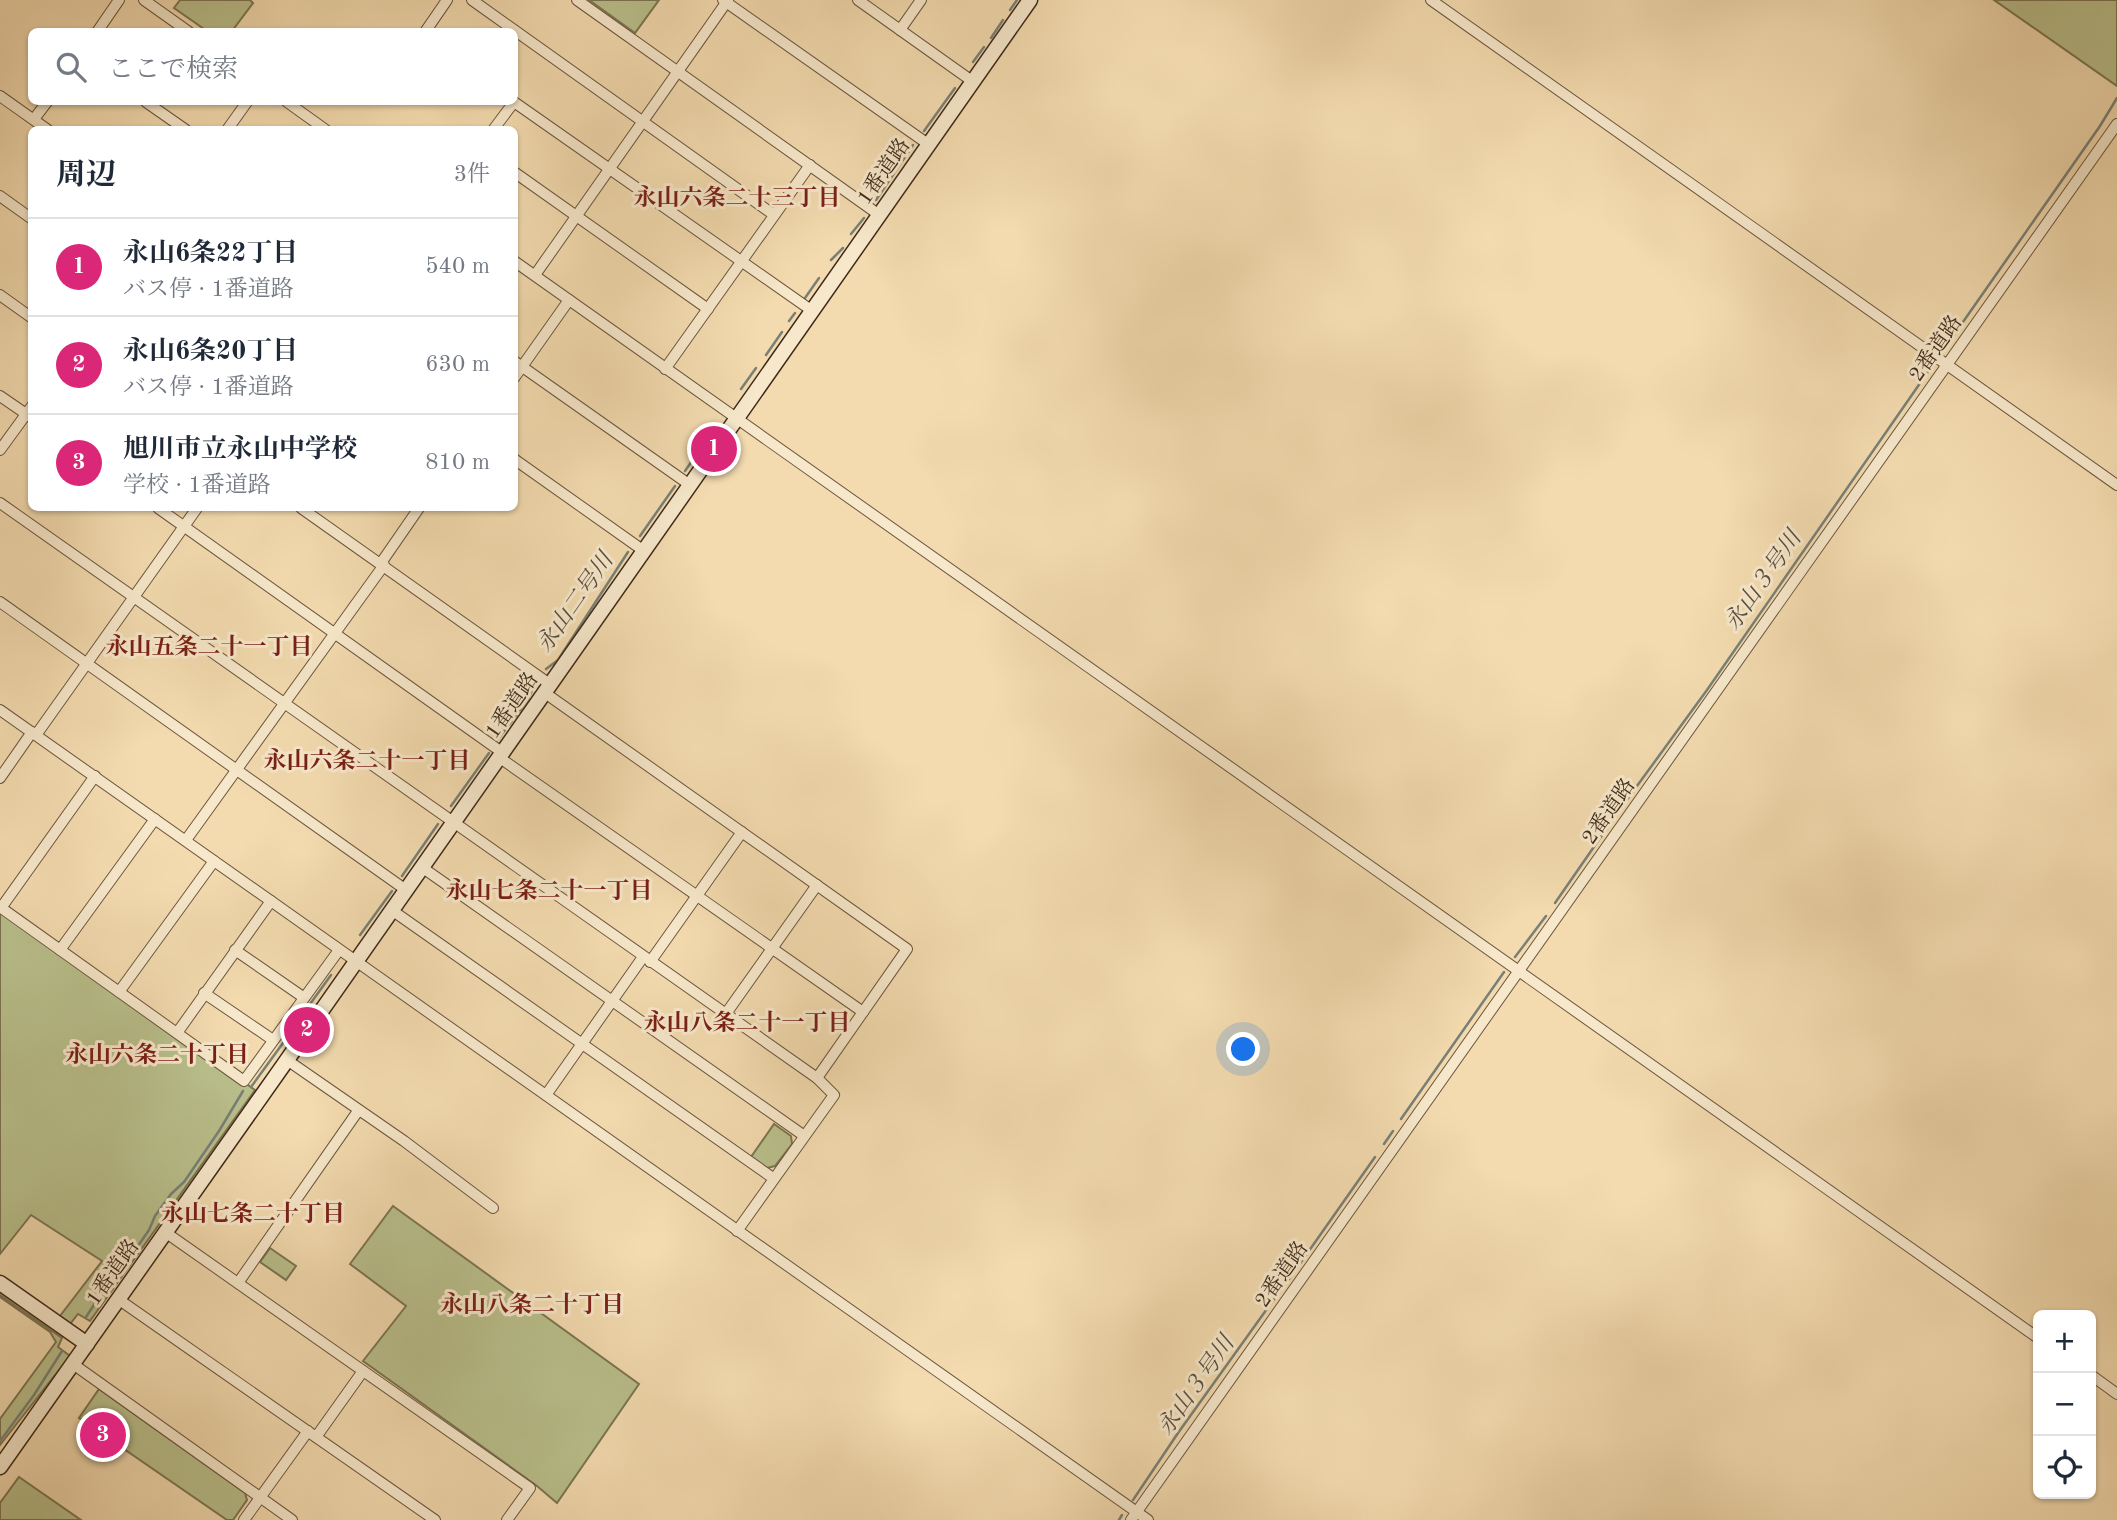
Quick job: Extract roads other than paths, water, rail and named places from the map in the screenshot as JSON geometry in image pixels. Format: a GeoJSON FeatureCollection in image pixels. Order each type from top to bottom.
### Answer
{"type":"FeatureCollection","features":[{"type":"Feature","properties":{"kind":"street"},"geometry":{"type":"LineString","coordinates":[[100,28],[120,0]]}},
{"type":"Feature","properties":{"kind":"street"},"geometry":{"type":"LineString","coordinates":[[144,0],[183,28]]}},
{"type":"Feature","properties":{"kind":"street"},"geometry":{"type":"LineString","coordinates":[[428,28],[447,0]]}},
{"type":"Feature","properties":{"kind":"street"},"geometry":{"type":"LineString","coordinates":[[472,0],[512,28]]}},
{"type":"Feature","properties":{"kind":"street"},"geometry":{"type":"LineString","coordinates":[[577,0],[878,214]]}},
{"type":"Feature","properties":{"kind":"street"},"geometry":{"type":"LineString","coordinates":[[858,0],[972,81]]}},
{"type":"Feature","properties":{"kind":"street"},"geometry":{"type":"LineString","coordinates":[[900,30],[921,0]]}},
{"type":"Feature","properties":{"kind":"street","name":"1番道路"},"geometry":{"type":"LineString","coordinates":[[0,1467],[502,756],[1030,0]]}},
{"type":"Feature","properties":{"kind":"street"},"geometry":{"type":"LineString","coordinates":[[1431,0],[2117,485]]}},
{"type":"Feature","properties":{"kind":"street"},"geometry":{"type":"LineString","coordinates":[[535,275],[726,1],[928,144]]}},
{"type":"Feature","properties":{"kind":"street"},"geometry":{"type":"LineString","coordinates":[[518,32],[774,215]]}},
{"type":"Feature","properties":{"kind":"street"},"geometry":{"type":"LineString","coordinates":[[0,96],[43,126]]}},
{"type":"Feature","properties":{"kind":"street"},"geometry":{"type":"LineString","coordinates":[[34,119],[45,105]]}},
{"type":"Feature","properties":{"kind":"street"},"geometry":{"type":"LineString","coordinates":[[150,105],[180,126]]}},
{"type":"Feature","properties":{"kind":"street"},"geometry":{"type":"LineString","coordinates":[[230,126],[245,105]]}},
{"type":"Feature","properties":{"kind":"street"},"geometry":{"type":"LineString","coordinates":[[291,105],[320,126]]}},
{"type":"Feature","properties":{"kind":"street"},"geometry":{"type":"LineString","coordinates":[[497,126],[512,105]]}},
{"type":"Feature","properties":{"kind":"street"},"geometry":{"type":"LineString","coordinates":[[518,105],[811,310]]}},
{"type":"Feature","properties":{"kind":"street","name":"2番道路"},"geometry":{"type":"LineString","coordinates":[[1134,1516],[2117,124]]}},
{"type":"Feature","properties":{"kind":"street"},"geometry":{"type":"LineString","coordinates":[[666,369],[810,164]]}},
{"type":"Feature","properties":{"kind":"street"},"geometry":{"type":"LineString","coordinates":[[518,175],[708,309]]}},
{"type":"Feature","properties":{"kind":"street"},"geometry":{"type":"LineString","coordinates":[[0,196],[28,216]]}},
{"type":"Feature","properties":{"kind":"street"},"geometry":{"type":"LineString","coordinates":[[518,264],[2033,1334]]}},
{"type":"Feature","properties":{"kind":"street"},"geometry":{"type":"LineString","coordinates":[[0,295],[28,315]]}},
{"type":"Feature","properties":{"kind":"street"},"geometry":{"type":"LineString","coordinates":[[569,300],[518,364],[690,485]]}},
{"type":"Feature","properties":{"kind":"street"},"geometry":{"type":"LineString","coordinates":[[0,396],[28,412]]}},
{"type":"Feature","properties":{"kind":"street"},"geometry":{"type":"LineString","coordinates":[[0,450],[28,415]]}},
{"type":"Feature","properties":{"kind":"street"},"geometry":{"type":"LineString","coordinates":[[518,461],[644,551]]}},
{"type":"Feature","properties":{"kind":"street"},"geometry":{"type":"LineString","coordinates":[[0,503],[817,1078],[834,1095],[737,1231]]}},
{"type":"Feature","properties":{"kind":"street"},"geometry":{"type":"LineString","coordinates":[[162,511],[863,1012]]}},
{"type":"Feature","properties":{"kind":"street"},"geometry":{"type":"LineString","coordinates":[[0,778],[87,664],[195,511]]}},
{"type":"Feature","properties":{"kind":"street"},"geometry":{"type":"LineString","coordinates":[[305,511],[382,564],[742,832],[907,949],[817,1078]]}},
{"type":"Feature","properties":{"kind":"street"},"geometry":{"type":"LineString","coordinates":[[186,840],[335,633],[417,511]]}},
{"type":"Feature","properties":{"kind":"street"},"geometry":{"type":"LineString","coordinates":[[0,602],[406,890]]}},
{"type":"Feature","properties":{"kind":"street"},"geometry":{"type":"LineString","coordinates":[[0,709],[1134,1516],[1148,1520]]}},
{"type":"Feature","properties":{"kind":"street"},"geometry":{"type":"LineString","coordinates":[[95,776],[0,908],[244,1081],[339,950]]}},
{"type":"Feature","properties":{"kind":"street"},"geometry":{"type":"LineString","coordinates":[[60,950],[155,818]]}},
{"type":"Feature","properties":{"kind":"street"},"geometry":{"type":"LineString","coordinates":[[546,1095],[612,1001],[697,895],[742,832]]}},
{"type":"Feature","properties":{"kind":"street"},"geometry":{"type":"LineString","coordinates":[[119,992],[214,861]]}},
{"type":"Feature","properties":{"kind":"street"},"geometry":{"type":"LineString","coordinates":[[423,868],[803,1135]]}},
{"type":"Feature","properties":{"kind":"street"},"geometry":{"type":"LineString","coordinates":[[725,1015],[817,885]]}},
{"type":"Feature","properties":{"kind":"street"},"geometry":{"type":"LineString","coordinates":[[177,1033],[271,901]]}},
{"type":"Feature","properties":{"kind":"street"},"geometry":{"type":"LineString","coordinates":[[393,911],[773,1178]]}},
{"type":"Feature","properties":{"kind":"street"},"geometry":{"type":"LineString","coordinates":[[235,950],[303,997]]}},
{"type":"Feature","properties":{"kind":"street"},"geometry":{"type":"LineString","coordinates":[[204,993],[273,1040]]}},
{"type":"Feature","properties":{"kind":"street"},"geometry":{"type":"LineString","coordinates":[[287,1060],[404,1141],[493,1208]]}},
{"type":"Feature","properties":{"kind":"street"},"geometry":{"type":"LineString","coordinates":[[238,1283],[358,1111]]}},
{"type":"Feature","properties":{"kind":"street"},"geometry":{"type":"LineString","coordinates":[[165,1232],[530,1488],[507,1520]]}},
{"type":"Feature","properties":{"kind":"street"},"geometry":{"type":"LineString","coordinates":[[0,1283],[87,1344]]}},
{"type":"Feature","properties":{"kind":"street"},"geometry":{"type":"LineString","coordinates":[[118,1299],[435,1520]]}},
{"type":"Feature","properties":{"kind":"street"},"geometry":{"type":"LineString","coordinates":[[73,1364],[292,1520]]}},
{"type":"Feature","properties":{"kind":"street"},"geometry":{"type":"LineString","coordinates":[[244,1520],[363,1371]]}},
{"type":"Feature","properties":{"kind":"street"},"geometry":{"type":"LineString","coordinates":[[2096,1379],[2117,1394]]}},
{"type":"Feature","properties":{"kind":"waterway","name":"永山二号川"},"geometry":{"type":"LineString","coordinates":[[1010,10],[1017,0]]}},
{"type":"Feature","properties":{"kind":"waterway","name":"永山二号川"},"geometry":{"type":"LineString","coordinates":[[991,38],[1003,20]]}},
{"type":"Feature","properties":{"kind":"waterway","name":"永山二号川"},"geometry":{"type":"LineString","coordinates":[[973,62],[984,47]]}},
{"type":"Feature","properties":{"kind":"waterway","name":"永山二号川"},"geometry":{"type":"LineString","coordinates":[[924,131],[955,88]]}},
{"type":"Feature","properties":{"kind":"waterway","name":"永山３号川"},"geometry":{"type":"LineString","coordinates":[[1942,352],[2117,98]]}},
{"type":"Feature","properties":{"kind":"waterway","name":"永山二号川"},"geometry":{"type":"LineString","coordinates":[[876,200],[913,145]]}},
{"type":"Feature","properties":{"kind":"waterway","name":"永山二号川"},"geometry":{"type":"LineString","coordinates":[[851,234],[864,218]]}},
{"type":"Feature","properties":{"kind":"waterway","name":"永山二号川"},"geometry":{"type":"LineString","coordinates":[[831,260],[843,248]]}},
{"type":"Feature","properties":{"kind":"waterway","name":"永山二号川"},"geometry":{"type":"LineString","coordinates":[[805,298],[819,278]]}},
{"type":"Feature","properties":{"kind":"waterway","name":"永山二号川"},"geometry":{"type":"LineString","coordinates":[[789,321],[795,313]]}},
{"type":"Feature","properties":{"kind":"waterway","name":"永山二号川"},"geometry":{"type":"LineString","coordinates":[[766,355],[782,332]]}},
{"type":"Feature","properties":{"kind":"waterway","name":"永山３号川"},"geometry":{"type":"LineString","coordinates":[[1618,812],[1707,690],[1932,366]]}},
{"type":"Feature","properties":{"kind":"waterway","name":"永山二号川"},"geometry":{"type":"LineString","coordinates":[[741,389],[756,368]]}},
{"type":"Feature","properties":{"kind":"waterway","name":"永山二号川"},"geometry":{"type":"LineString","coordinates":[[685,471],[703,445]]}},
{"type":"Feature","properties":{"kind":"waterway","name":"永山二号川"},"geometry":{"type":"LineString","coordinates":[[640,536],[675,486]]}},
{"type":"Feature","properties":{"kind":"waterway","name":"永山二号川"},"geometry":{"type":"LineString","coordinates":[[546,669],[558,660],[628,552]]}},
{"type":"Feature","properties":{"kind":"waterway","name":"永山二号川"},"geometry":{"type":"LineString","coordinates":[[498,739],[527,701],[535,684]]}},
{"type":"Feature","properties":{"kind":"waterway","name":"永山二号川"},"geometry":{"type":"LineString","coordinates":[[451,806],[489,753]]}},
{"type":"Feature","properties":{"kind":"waterway","name":"永山二号川"},"geometry":{"type":"LineString","coordinates":[[402,876],[438,824]]}},
{"type":"Feature","properties":{"kind":"waterway","name":"永山３号川"},"geometry":{"type":"LineString","coordinates":[[1555,903],[1607,828]]}},
{"type":"Feature","properties":{"kind":"waterway","name":"永山二号川"},"geometry":{"type":"LineString","coordinates":[[360,935],[392,891]]}},
{"type":"Feature","properties":{"kind":"waterway","name":"永山３号川"},"geometry":{"type":"LineString","coordinates":[[1515,957],[1546,916]]}},
{"type":"Feature","properties":{"kind":"waterway","name":"永山３号川"},"geometry":{"type":"LineString","coordinates":[[1401,1119],[1504,972]]}},
{"type":"Feature","properties":{"kind":"waterway","name":"永山二号川"},"geometry":{"type":"LineString","coordinates":[[300,1018],[331,975]]}},
{"type":"Feature","properties":{"kind":"waterway","name":"永山二号川"},"geometry":{"type":"LineString","coordinates":[[251,1087],[291,1032]]}},
{"type":"Feature","properties":{"kind":"waterway","name":"永山二号川"},"geometry":{"type":"LineString","coordinates":[[86,1317],[149,1230],[155,1216],[171,1194],[184,1182],[243,1091]]}},
{"type":"Feature","properties":{"kind":"waterway","name":"永山３号川"},"geometry":{"type":"LineString","coordinates":[[1384,1144],[1393,1131]]}},
{"type":"Feature","properties":{"kind":"waterway","name":"永山３号川"},"geometry":{"type":"LineString","coordinates":[[1287,1282],[1375,1157]]}},
{"type":"Feature","properties":{"kind":"waterway","name":"永山３号川"},"geometry":{"type":"LineString","coordinates":[[1133,1500],[1282,1288]]}},
{"type":"Feature","properties":{"kind":"waterway","name":"永山二号川"},"geometry":{"type":"LineString","coordinates":[[0,1441],[62,1351]]}},
{"type":"Feature","properties":{"kind":"waterway","name":"永山３号川"},"geometry":{"type":"LineString","coordinates":[[1119,1520],[1122,1515]]}},
{"type":"Feature","properties":{"kind":"place","name":"永山6条22丁目"},"geometry":{"type":"Point","coordinates":[714,449]}},
{"type":"Feature","properties":{"kind":"place","name":"永山6条20丁目"},"geometry":{"type":"Point","coordinates":[307,1030]}},
{"type":"Feature","properties":{"kind":"place","name":"旭川市立永山中学校"},"geometry":{"type":"Point","coordinates":[103,1435]}},
{"type":"Feature","properties":{"kind":"district","name":"永山六条二十三丁目"},"geometry":{"type":"Point","coordinates":[737,197]}},
{"type":"Feature","properties":{"kind":"district","name":"永山五条二十一丁目"},"geometry":{"type":"Point","coordinates":[209,646]}},
{"type":"Feature","properties":{"kind":"district","name":"永山六条二十一丁目"},"geometry":{"type":"Point","coordinates":[367,760]}},
{"type":"Feature","properties":{"kind":"district","name":"永山七条二十一丁目"},"geometry":{"type":"Point","coordinates":[549,890]}},
{"type":"Feature","properties":{"kind":"district","name":"永山八条二十一丁目"},"geometry":{"type":"Point","coordinates":[747,1022]}},
{"type":"Feature","properties":{"kind":"district","name":"永山六条二十丁目"},"geometry":{"type":"Point","coordinates":[157,1054]}},
{"type":"Feature","properties":{"kind":"district","name":"永山七条二十丁目"},"geometry":{"type":"Point","coordinates":[253,1213]}},
{"type":"Feature","properties":{"kind":"district","name":"永山八条二十丁目"},"geometry":{"type":"Point","coordinates":[532,1304]}}]}
